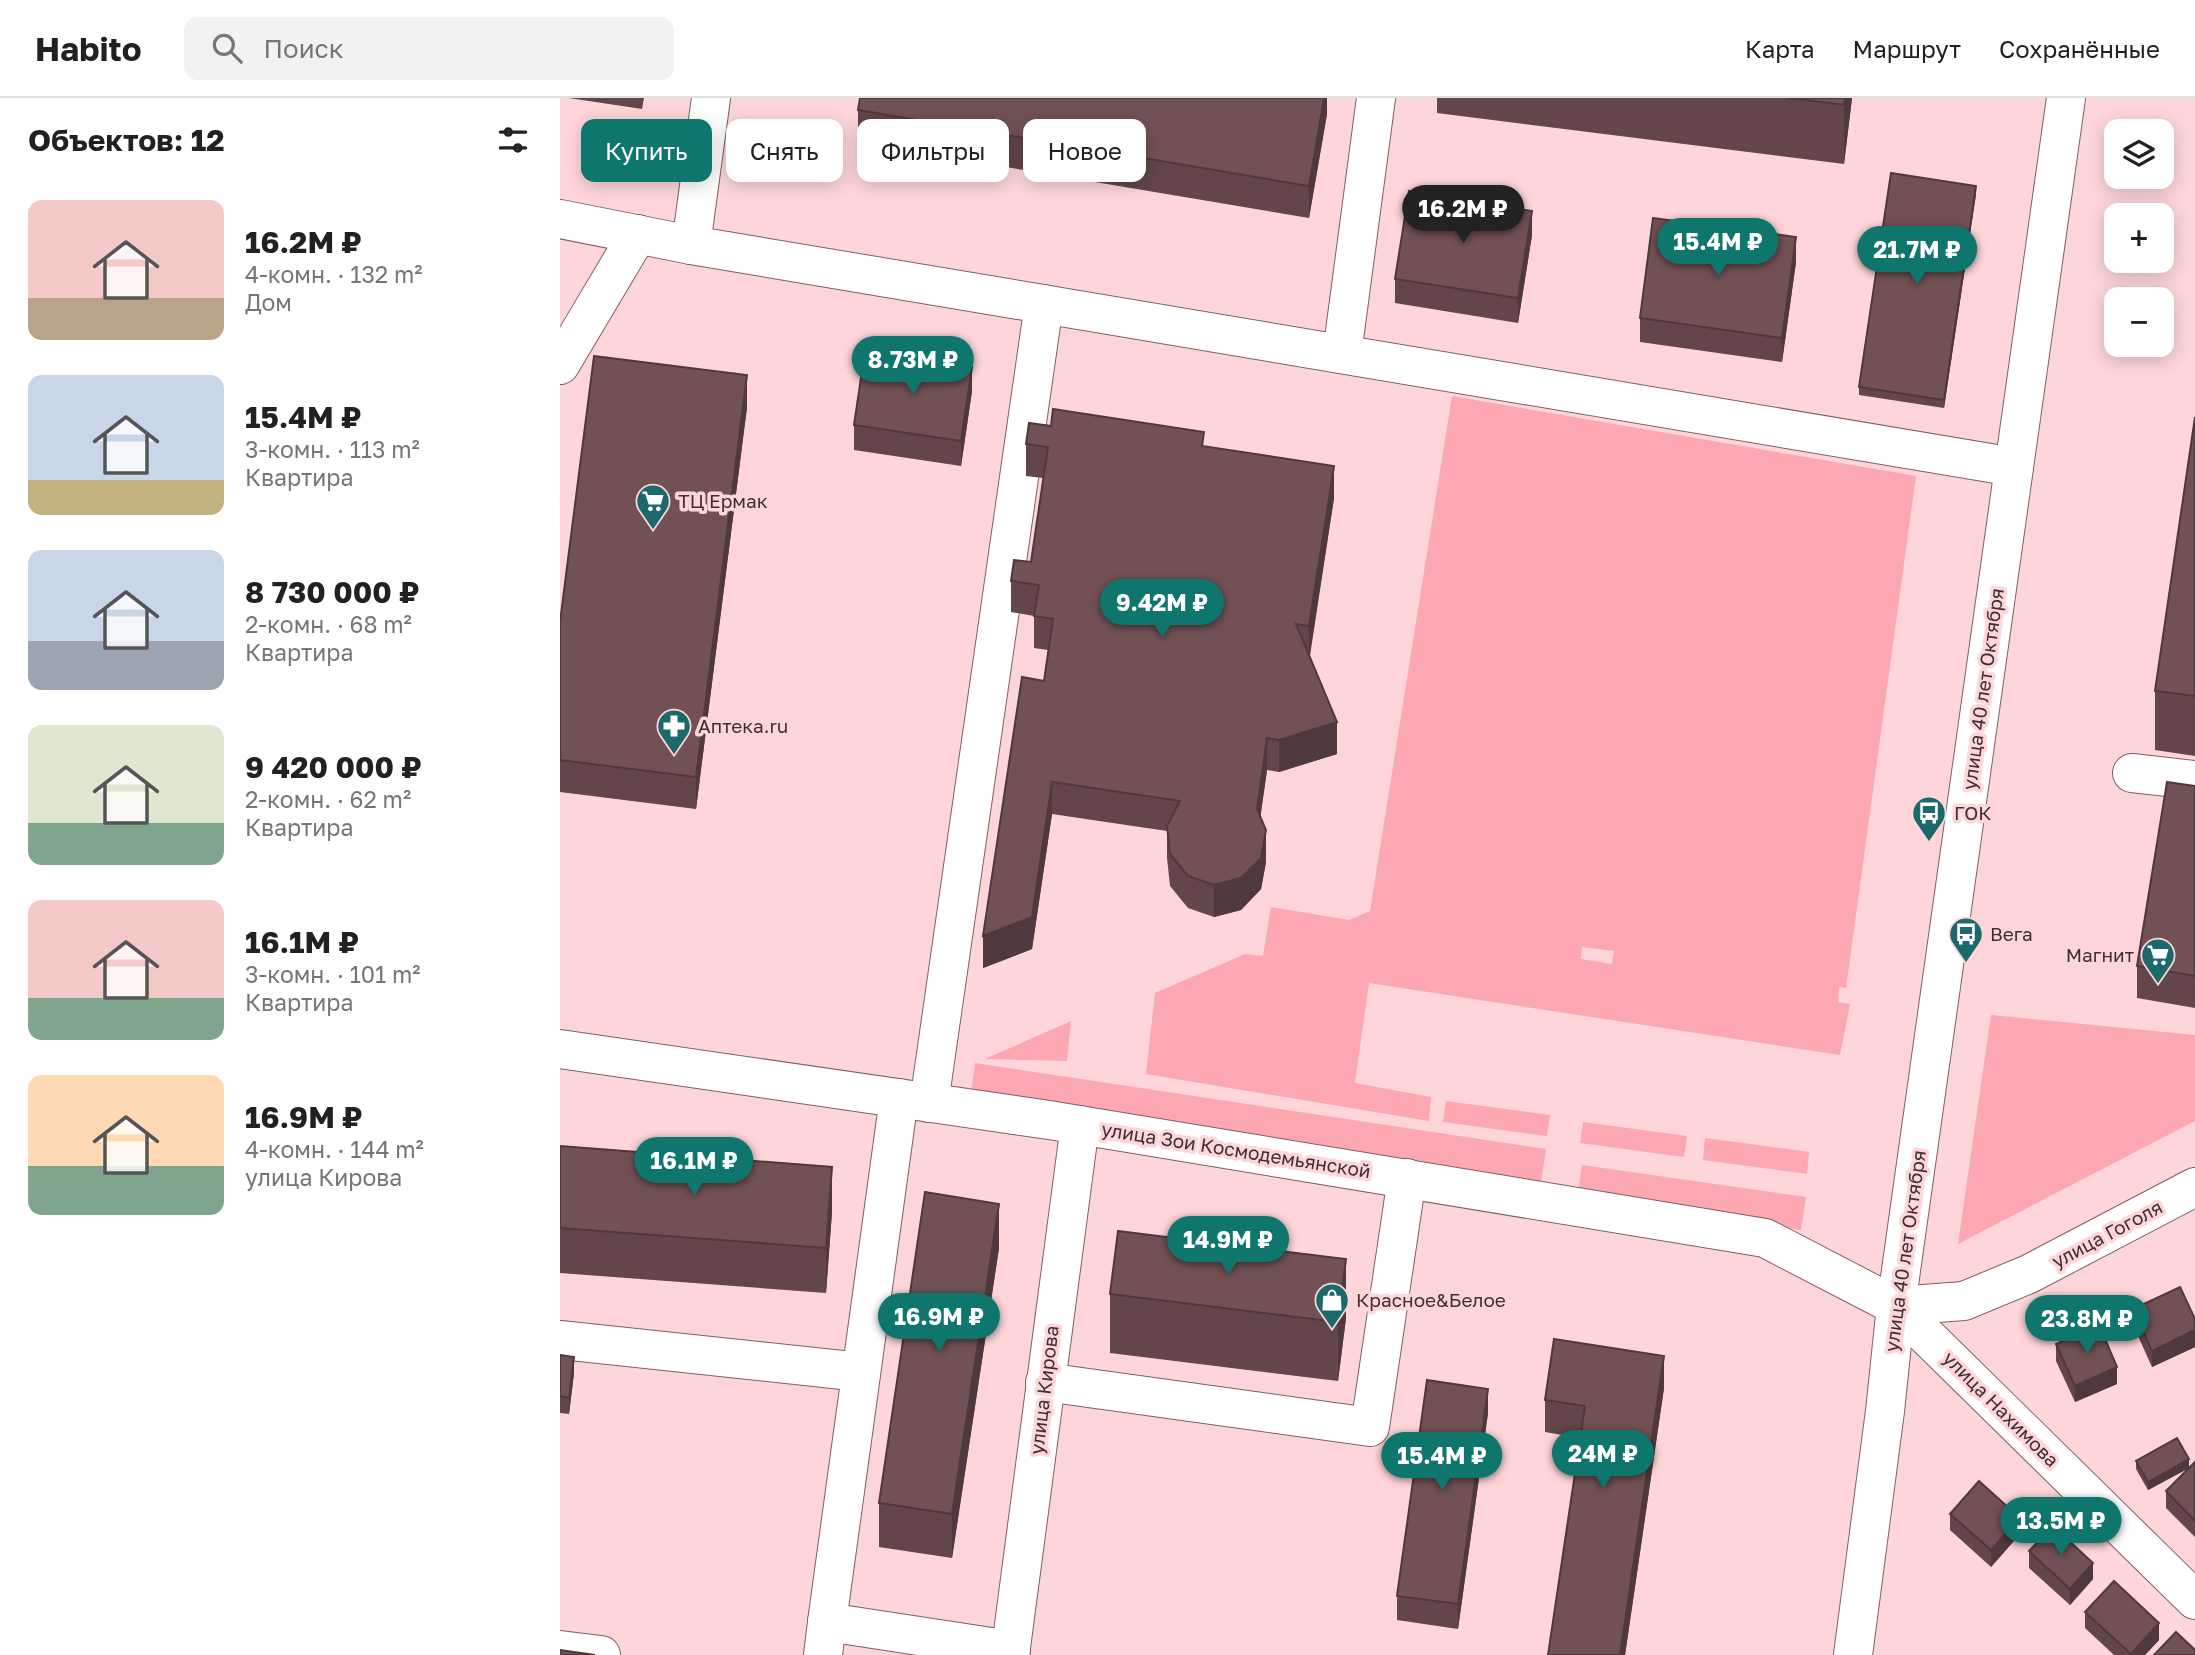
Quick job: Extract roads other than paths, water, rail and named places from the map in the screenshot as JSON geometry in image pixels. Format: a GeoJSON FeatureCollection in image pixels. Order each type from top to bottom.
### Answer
{"type":"FeatureCollection","features":[{"type":"Feature","properties":{"kind":"street"},"geometry":{"type":"LineString","coordinates":[[691,245],[711,98]]}},
{"type":"Feature","properties":{"kind":"street"},"geometry":{"type":"LineString","coordinates":[[1342,354],[1376,98]]}},
{"type":"Feature","properties":{"kind":"street","name":"улица 40 лет Октября"},"geometry":{"type":"LineString","coordinates":[[1853,1655],[1896,1306],[2066,98]]}},
{"type":"Feature","properties":{"kind":"street"},"geometry":{"type":"LineString","coordinates":[[560,219],[691,245],[2014,467]]}},
{"type":"Feature","properties":{"kind":"street"},"geometry":{"type":"LineString","coordinates":[[560,365],[638,234]]}},
{"type":"Feature","properties":{"kind":"street"},"geometry":{"type":"LineString","coordinates":[[1010,1652],[825,1639],[861,1372],[914,1100],[1044,304]]}},
{"type":"Feature","properties":{"kind":"street"},"geometry":{"type":"LineString","coordinates":[[2132,773],[2195,780]]}},
{"type":"Feature","properties":{"kind":"street","name":"улица Зои Космодемьянской"},"geometry":{"type":"LineString","coordinates":[[560,1049],[1080,1125],[1765,1238],[1896,1306]]}},
{"type":"Feature","properties":{"kind":"street","name":"улица Кирова"},"geometry":{"type":"LineString","coordinates":[[1010,1652],[1080,1125]]}},
{"type":"Feature","properties":{"kind":"street"},"geometry":{"type":"LineString","coordinates":[[1045,1382],[1370,1427],[1407,1178]]}},
{"type":"Feature","properties":{"kind":"street","name":"улица Гоголя"},"geometry":{"type":"LineString","coordinates":[[1896,1306],[1964,1301],[2029,1274],[2195,1187]]}},
{"type":"Feature","properties":{"kind":"street","name":"улица Нахимова"},"geometry":{"type":"LineString","coordinates":[[1896,1306],[2195,1600]]}},
{"type":"Feature","properties":{"kind":"street"},"geometry":{"type":"LineString","coordinates":[[560,1340],[861,1372]]}},
{"type":"Feature","properties":{"kind":"street"},"geometry":{"type":"LineString","coordinates":[[560,1650],[601,1655]]}},
{"type":"Feature","properties":{"kind":"place","name":"ТЦ Ермак"},"geometry":{"type":"Point","coordinates":[653,531]}},
{"type":"Feature","properties":{"kind":"place","name":"Аптека.ru"},"geometry":{"type":"Point","coordinates":[674,756]}},
{"type":"Feature","properties":{"kind":"place","name":"ГОК"},"geometry":{"type":"Point","coordinates":[1929,843]}},
{"type":"Feature","properties":{"kind":"place","name":"Вега"},"geometry":{"type":"Point","coordinates":[1966,964]}},
{"type":"Feature","properties":{"kind":"place","name":"Магнит"},"geometry":{"type":"Point","coordinates":[2158,985]}},
{"type":"Feature","properties":{"kind":"place","name":"Красное&Белое"},"geometry":{"type":"Point","coordinates":[1332,1330]}}]}
